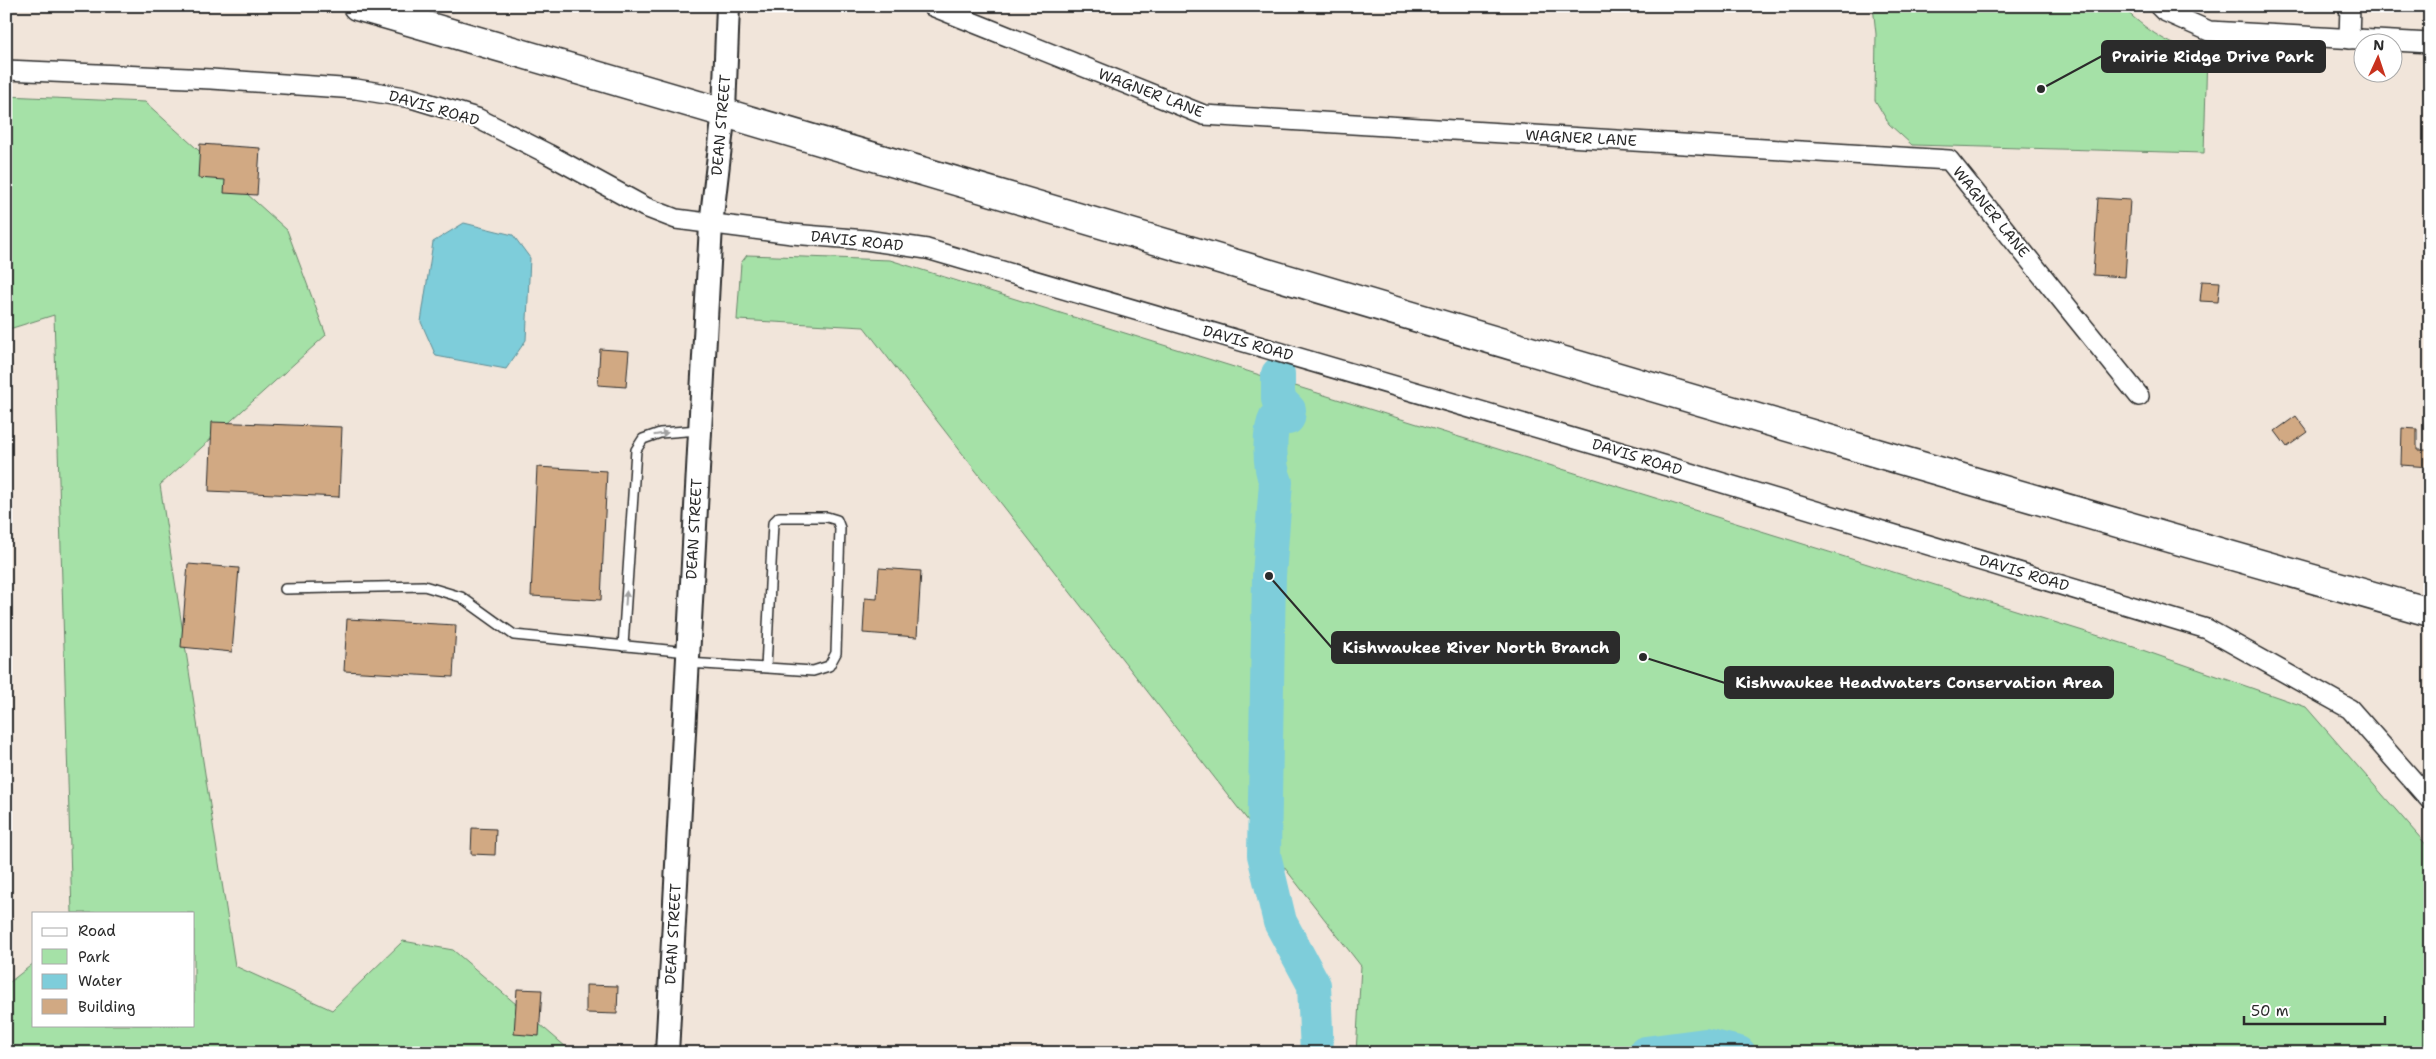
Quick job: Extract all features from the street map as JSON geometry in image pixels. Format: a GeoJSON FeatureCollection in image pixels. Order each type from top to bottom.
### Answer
{"type":"FeatureCollection","features":[{"type":"Feature","properties":{"kind":"main road"},"geometry":{"type":"LineString","coordinates":[[357,6],[724,111],[2162,536],[2430,612]]}},
{"type":"Feature","properties":{"kind":"street","name":"DEAN STREET"},"geometry":{"type":"LineString","coordinates":[[667,1053],[699,430],[711,225],[724,111],[728,6]]}},
{"type":"Feature","properties":{"kind":"street","name":"WAGNER LANE"},"geometry":{"type":"LineString","coordinates":[[932,6],[1204,115],[1949,160],[2139,396]]}},
{"type":"Feature","properties":{"kind":"street"},"geometry":{"type":"LineString","coordinates":[[2159,6],[2164,11],[2209,31],[2430,43]]}},
{"type":"Feature","properties":{"kind":"street"},"geometry":{"type":"LineString","coordinates":[[2349,39],[2350,6]]}},
{"type":"Feature","properties":{"kind":"street","name":"DAVIS ROAD"},"geometry":{"type":"LineString","coordinates":[[6,70],[211,78],[356,89],[411,98],[477,118],[645,207],[676,220],[792,234],[866,240],[927,249],[1618,451],[2207,628],[2350,709],[2430,800]]}},
{"type":"Feature","properties":{"kind":"lane"},"geometry":{"type":"LineString","coordinates":[[623,646],[636,450],[643,438],[699,430]]}},
{"type":"Feature","properties":{"kind":"lane"},"geometry":{"type":"LineString","coordinates":[[285,589],[424,586],[461,597],[514,635],[623,646],[766,668],[813,671],[829,666],[836,653],[840,528],[837,520],[827,516],[779,516],[773,523],[766,668]]}},
{"type":"Feature","properties":{"kind":"green space"},"geometry":{"type":"Polygon","coordinates":[[[606,6],[657,6],[659,11],[614,9],[606,6]]]}},
{"type":"Feature","properties":{"kind":"green space"},"geometry":{"type":"Polygon","coordinates":[[[1873,6],[2121,6],[2160,37],[2183,48],[2207,53],[2204,153],[1912,145],[1889,124],[1875,100],[1876,34],[1873,6]]]}},
{"type":"Feature","properties":{"kind":"green space"},"geometry":{"type":"Polygon","coordinates":[[[6,96],[145,102],[287,230],[326,335],[160,485],[235,966],[332,1010],[403,941],[453,950],[573,1053],[6,1053],[6,985],[32,965],[32,1026],[195,1026],[195,912],[72,912],[54,315],[6,330],[6,96]]]}},
{"type":"Feature","properties":{"kind":"green space"},"geometry":{"type":"Polygon","coordinates":[[[747,255],[890,260],[2128,645],[2306,707],[2430,849],[2430,1053],[1356,1053],[1361,966],[864,327],[737,320],[741,263],[747,255]]]}},
{"type":"Feature","properties":{"kind":"water"},"geometry":{"type":"Polygon","coordinates":[[[464,223],[513,235],[530,258],[526,340],[506,369],[436,356],[421,322],[433,242],[464,223]]]}},
{"type":"Feature","properties":{"kind":"building"},"geometry":{"type":"Polygon","coordinates":[[[200,144],[260,148],[257,195],[224,193],[225,180],[198,178],[200,144]]]}},
{"type":"Feature","properties":{"kind":"building"},"geometry":{"type":"Polygon","coordinates":[[[2098,198],[2130,200],[2125,277],[2093,275],[2098,198]]]}},
{"type":"Feature","properties":{"kind":"building"},"geometry":{"type":"Polygon","coordinates":[[[2202,281],[2220,282],[2218,302],[2200,301],[2202,281]]]}},
{"type":"Feature","properties":{"kind":"building"},"geometry":{"type":"Polygon","coordinates":[[[600,349],[629,351],[626,387],[598,385],[600,349]]]}},
{"type":"Feature","properties":{"kind":"building"},"geometry":{"type":"Polygon","coordinates":[[[2296,416],[2308,432],[2287,447],[2275,431],[2296,416]]]}},
{"type":"Feature","properties":{"kind":"building"},"geometry":{"type":"Polygon","coordinates":[[[212,422],[342,427],[339,497],[209,491],[212,422]]]}},
{"type":"Feature","properties":{"kind":"building"},"geometry":{"type":"Polygon","coordinates":[[[2402,428],[2417,429],[2417,450],[2430,450],[2430,467],[2401,465],[2402,428]]]}},
{"type":"Feature","properties":{"kind":"building"},"geometry":{"type":"Polygon","coordinates":[[[537,467],[607,471],[601,600],[531,596],[537,467]]]}},
{"type":"Feature","properties":{"kind":"building"},"geometry":{"type":"Polygon","coordinates":[[[188,564],[239,568],[232,652],[181,647],[188,564]]]}},
{"type":"Feature","properties":{"kind":"building"},"geometry":{"type":"Polygon","coordinates":[[[879,568],[921,571],[917,637],[863,633],[865,598],[877,599],[879,568]]]}},
{"type":"Feature","properties":{"kind":"building"},"geometry":{"type":"Polygon","coordinates":[[[347,619],[456,625],[453,677],[344,671],[347,619]]]}},
{"type":"Feature","properties":{"kind":"building"},"geometry":{"type":"Polygon","coordinates":[[[472,828],[496,829],[495,855],[471,854],[472,828]]]}},
{"type":"Feature","properties":{"kind":"building"},"geometry":{"type":"Polygon","coordinates":[[[586,985],[618,986],[617,1014],[586,1013],[586,985]]]}},
{"type":"Feature","properties":{"kind":"building"},"geometry":{"type":"Polygon","coordinates":[[[517,989],[542,990],[539,1036],[514,1034],[517,989]]]}},
{"type":"Feature","properties":{"kind":"waterway"},"geometry":{"type":"LineString","coordinates":[[1278,374],[1278,399],[1289,410],[1288,418],[1276,417],[1273,423],[1270,450],[1276,482],[1269,576],[1264,855],[1280,922],[1314,985],[1317,1053]]}},
{"type":"Feature","properties":{"kind":"waterway"},"geometry":{"type":"LineString","coordinates":[[1645,1053],[1705,1045],[1739,1053]]}},
{"type":"Feature","properties":{"kind":"place","name":"Prairie Ridge Drive Park"},"geometry":{"type":"Point","coordinates":[2041,89]}},
{"type":"Feature","properties":{"kind":"place","name":"Kishwaukee River North Branch"},"geometry":{"type":"Point","coordinates":[1269,576]}},
{"type":"Feature","properties":{"kind":"place","name":"Kishwaukee Headwaters Conservation Area"},"geometry":{"type":"Point","coordinates":[1643,657]}}]}
